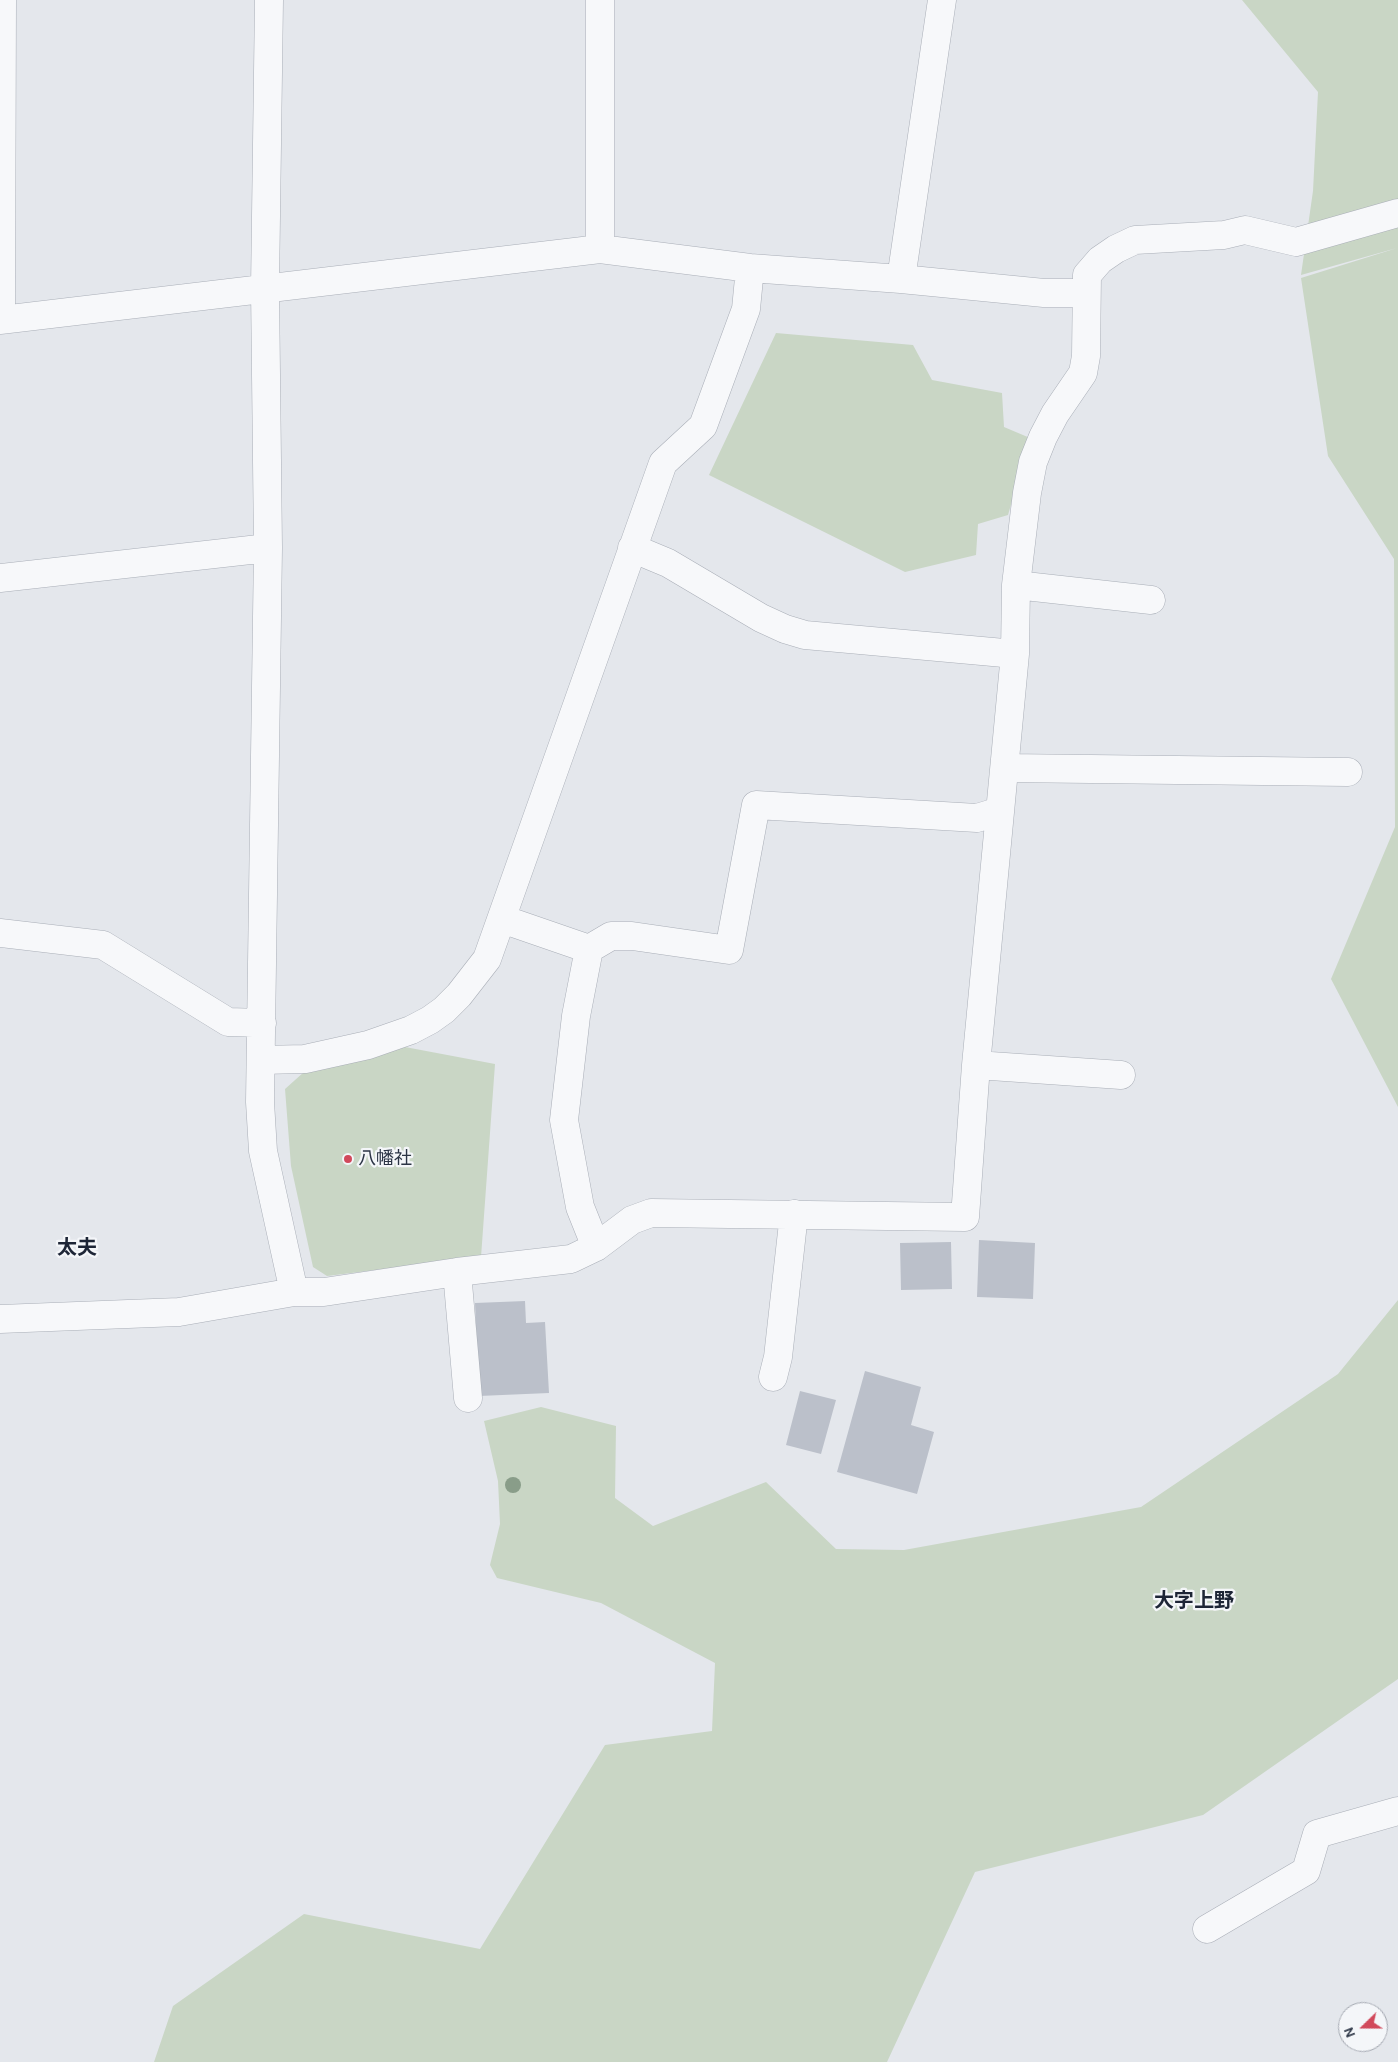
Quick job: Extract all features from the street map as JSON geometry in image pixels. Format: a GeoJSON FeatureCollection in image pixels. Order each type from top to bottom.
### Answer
{"type":"FeatureCollection","features":[{"type":"Feature","properties":{"kind":"street"},"geometry":{"type":"LineString","coordinates":[[2,0],[1,320],[600,249],[750,268],[901,278],[1044,293],[1086,293]]}},
{"type":"Feature","properties":{"kind":"street"},"geometry":{"type":"LineString","coordinates":[[269,0],[266,288],[268,548],[260,1102],[264,1151],[294,1292]]}},
{"type":"Feature","properties":{"kind":"street"},"geometry":{"type":"LineString","coordinates":[[600,0],[600,249]]}},
{"type":"Feature","properties":{"kind":"street"},"geometry":{"type":"LineString","coordinates":[[901,278],[942,0]]}},
{"type":"Feature","properties":{"kind":"street"},"geometry":{"type":"LineString","coordinates":[[0,1319],[179,1312],[294,1292],[324,1292],[457,1272],[570,1259],[596,1247],[632,1220],[651,1213],[964,1217],[976,1066],[1015,654],[1016,585],[1026,493],[1033,462],[1055,414],[1083,373],[1086,356],[1087,275],[1100,260],[1116,249],[1135,240],[1154,237],[1224,234],[1245,230],[1296,242],[1398,213]]}},
{"type":"Feature","properties":{"kind":"street"},"geometry":{"type":"LineString","coordinates":[[261,1060],[305,1059],[368,1045],[390,1038],[430,1020],[459,995],[487,959],[663,463],[703,426],[746,309],[750,268]]}},
{"type":"Feature","properties":{"kind":"street"},"geometry":{"type":"LineString","coordinates":[[0,578],[268,548]]}},
{"type":"Feature","properties":{"kind":"street"},"geometry":{"type":"LineString","coordinates":[[632,548],[668,563],[761,618],[785,629],[805,635],[1015,654]]}},
{"type":"Feature","properties":{"kind":"street"},"geometry":{"type":"LineString","coordinates":[[1016,585],[1151,600]]}},
{"type":"Feature","properties":{"kind":"street"},"geometry":{"type":"LineString","coordinates":[[1005,768],[1348,772]]}},
{"type":"Feature","properties":{"kind":"street"},"geometry":{"type":"LineString","coordinates":[[596,1247],[580,1207],[564,1120],[576,1016],[589,949],[611,936],[632,936],[729,950],[756,804],[977,818],[1000,811]]}},
{"type":"Feature","properties":{"kind":"street"},"geometry":{"type":"LineString","coordinates":[[502,919],[589,949]]}},
{"type":"Feature","properties":{"kind":"street"},"geometry":{"type":"LineString","coordinates":[[0,933],[103,945],[228,1022],[262,1023]]}},
{"type":"Feature","properties":{"kind":"street"},"geometry":{"type":"LineString","coordinates":[[976,1066],[1121,1075]]}},
{"type":"Feature","properties":{"kind":"street"},"geometry":{"type":"LineString","coordinates":[[773,1377],[778,1357],[794,1214]]}},
{"type":"Feature","properties":{"kind":"street"},"geometry":{"type":"LineString","coordinates":[[457,1272],[468,1398]]}},
{"type":"Feature","properties":{"kind":"street"},"geometry":{"type":"LineString","coordinates":[[1207,1929],[1306,1871],[1317,1834],[1398,1811]]}},
{"type":"Feature","properties":{"kind":"green space"},"geometry":{"type":"Polygon","coordinates":[[[1242,0],[1398,0],[1398,1107],[1331,979],[1395,827],[1394,559],[1328,456],[1301,278],[1397,248],[1301,275],[1313,191],[1318,92],[1242,0]]]}},
{"type":"Feature","properties":{"kind":"green space"},"geometry":{"type":"Polygon","coordinates":[[[776,333],[913,345],[932,380],[1002,393],[1004,427],[1030,438],[1008,515],[978,524],[976,555],[905,572],[709,475],[776,333]]]}},
{"type":"Feature","properties":{"kind":"green space"},"geometry":{"type":"Polygon","coordinates":[[[405,1047],[495,1064],[481,1257],[327,1276],[313,1267],[291,1166],[285,1089],[304,1072],[360,1060],[405,1047]]]}},
{"type":"Feature","properties":{"kind":"green space"},"geometry":{"type":"Polygon","coordinates":[[[1398,1300],[1398,1679],[1203,1815],[975,1872],[887,2062],[154,2062],[173,2006],[304,1914],[480,1949],[605,1745],[712,1731],[715,1663],[601,1603],[497,1578],[490,1565],[500,1524],[498,1481],[484,1421],[541,1407],[616,1426],[615,1498],[653,1526],[766,1482],[836,1549],[904,1550],[1141,1507],[1338,1374],[1398,1300]]]}},
{"type":"Feature","properties":{"kind":"building"},"geometry":{"type":"Polygon","coordinates":[[[979,1240],[1035,1243],[1033,1299],[977,1297],[979,1240]]]}},
{"type":"Feature","properties":{"kind":"building"},"geometry":{"type":"Polygon","coordinates":[[[951,1242],[952,1289],[901,1290],[900,1243],[951,1242]]]}},
{"type":"Feature","properties":{"kind":"building"},"geometry":{"type":"Polygon","coordinates":[[[525,1301],[526,1323],[545,1322],[549,1393],[479,1396],[475,1303],[525,1301]]]}},
{"type":"Feature","properties":{"kind":"building"},"geometry":{"type":"Polygon","coordinates":[[[865,1371],[921,1387],[911,1425],[934,1432],[917,1494],[837,1472],[865,1371]]]}},
{"type":"Feature","properties":{"kind":"building"},"geometry":{"type":"Polygon","coordinates":[[[800,1391],[836,1400],[821,1454],[786,1445],[800,1391]]]}},
{"type":"Feature","properties":{"kind":"place","name":"八幡社"},"geometry":{"type":"Point","coordinates":[348,1159]}},
{"type":"Feature","properties":{"kind":"district","name":"太夫"},"geometry":{"type":"Point","coordinates":[77,1248]}},
{"type":"Feature","properties":{"kind":"district","name":"大字上野"},"geometry":{"type":"Point","coordinates":[1194,1601]}}]}
